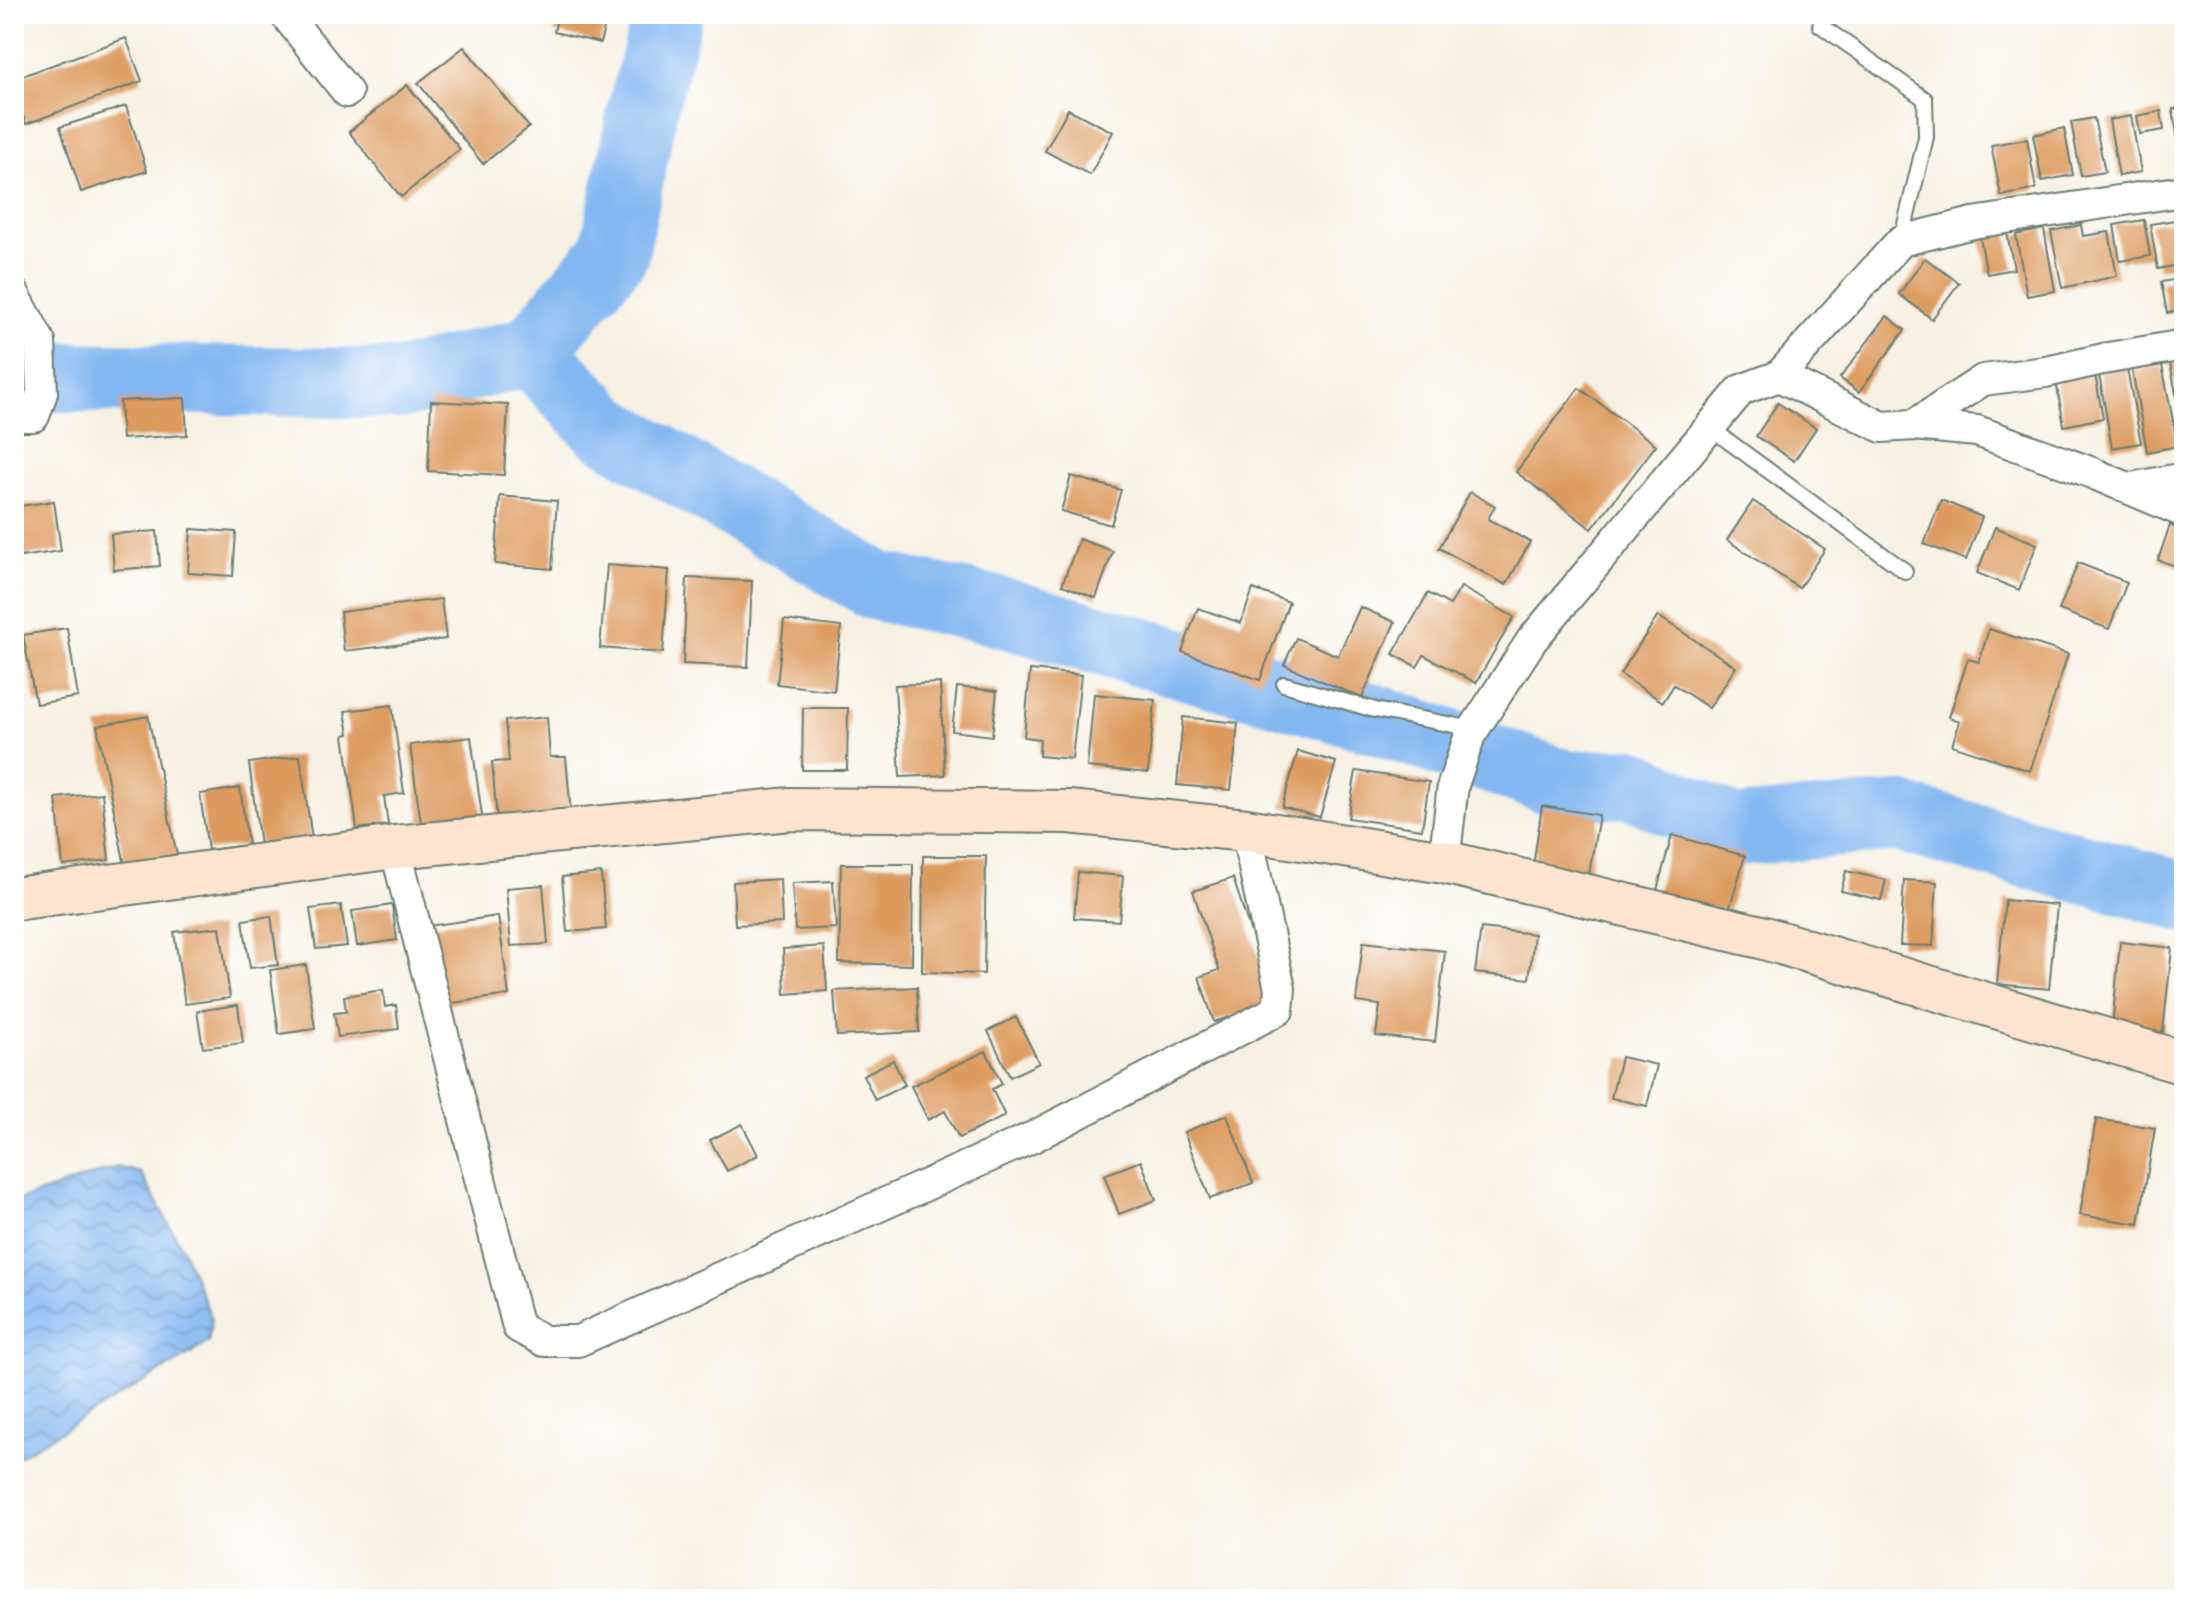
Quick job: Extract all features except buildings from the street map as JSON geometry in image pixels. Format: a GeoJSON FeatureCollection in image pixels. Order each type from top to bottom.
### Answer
{"type":"FeatureCollection","features":[{"type":"Feature","properties":{"kind":"street"},"geometry":{"type":"LineString","coordinates":[[285,14],[347,92]]}},
{"type":"Feature","properties":{"kind":"street"},"geometry":{"type":"LineString","coordinates":[[1444,862],[1453,785],[1472,732],[1532,640],[1741,390],[1779,376],[1901,241],[1973,223],[2184,191]]}},
{"type":"Feature","properties":{"kind":"street"},"geometry":{"type":"LineString","coordinates":[[14,294],[40,342],[42,393],[34,416],[14,416]]}},
{"type":"Feature","properties":{"kind":"street"},"geometry":{"type":"LineString","coordinates":[[1914,425],[1983,380],[2046,372],[2184,345]]}},
{"type":"Feature","properties":{"kind":"street"},"geometry":{"type":"LineString","coordinates":[[1779,376],[1882,427],[1914,425],[1977,431],[2184,512]]}},
{"type":"Feature","properties":{"kind":"street"},"geometry":{"type":"LineString","coordinates":[[2129,488],[2184,478]]}},
{"type":"Feature","properties":{"kind":"street"},"geometry":{"type":"LineString","coordinates":[[14,899],[395,847],[790,809],[1069,812],[1246,830],[1444,862],[1761,937],[2184,1063]]}},
{"type":"Feature","properties":{"kind":"street"},"geometry":{"type":"LineString","coordinates":[[395,847],[518,1327],[544,1341],[578,1341],[1033,1137],[1278,1010],[1280,989],[1246,830]]}},
{"type":"Feature","properties":{"kind":"lane"},"geometry":{"type":"LineString","coordinates":[[1820,25],[1925,99],[1926,137],[1901,241]]}},
{"type":"Feature","properties":{"kind":"lane"},"geometry":{"type":"LineString","coordinates":[[1709,426],[1905,571]]}},
{"type":"Feature","properties":{"kind":"lane"},"geometry":{"type":"LineString","coordinates":[[1284,684],[1375,710],[1472,732]]}},
{"type":"Feature","properties":{"kind":"water"},"geometry":{"type":"Polygon","coordinates":[[[117,1167],[141,1173],[183,1250],[212,1319],[208,1342],[14,1459],[14,1202],[117,1167]]]}},
{"type":"Feature","properties":{"kind":"waterway"},"geometry":{"type":"LineString","coordinates":[[14,376],[401,384],[531,351],[614,253],[644,103],[668,14]]}},
{"type":"Feature","properties":{"kind":"waterway"},"geometry":{"type":"LineString","coordinates":[[531,351],[604,427],[877,586],[997,611],[1373,718],[1569,786],[1630,783],[1735,831],[1898,817],[2184,897]]}}]}
